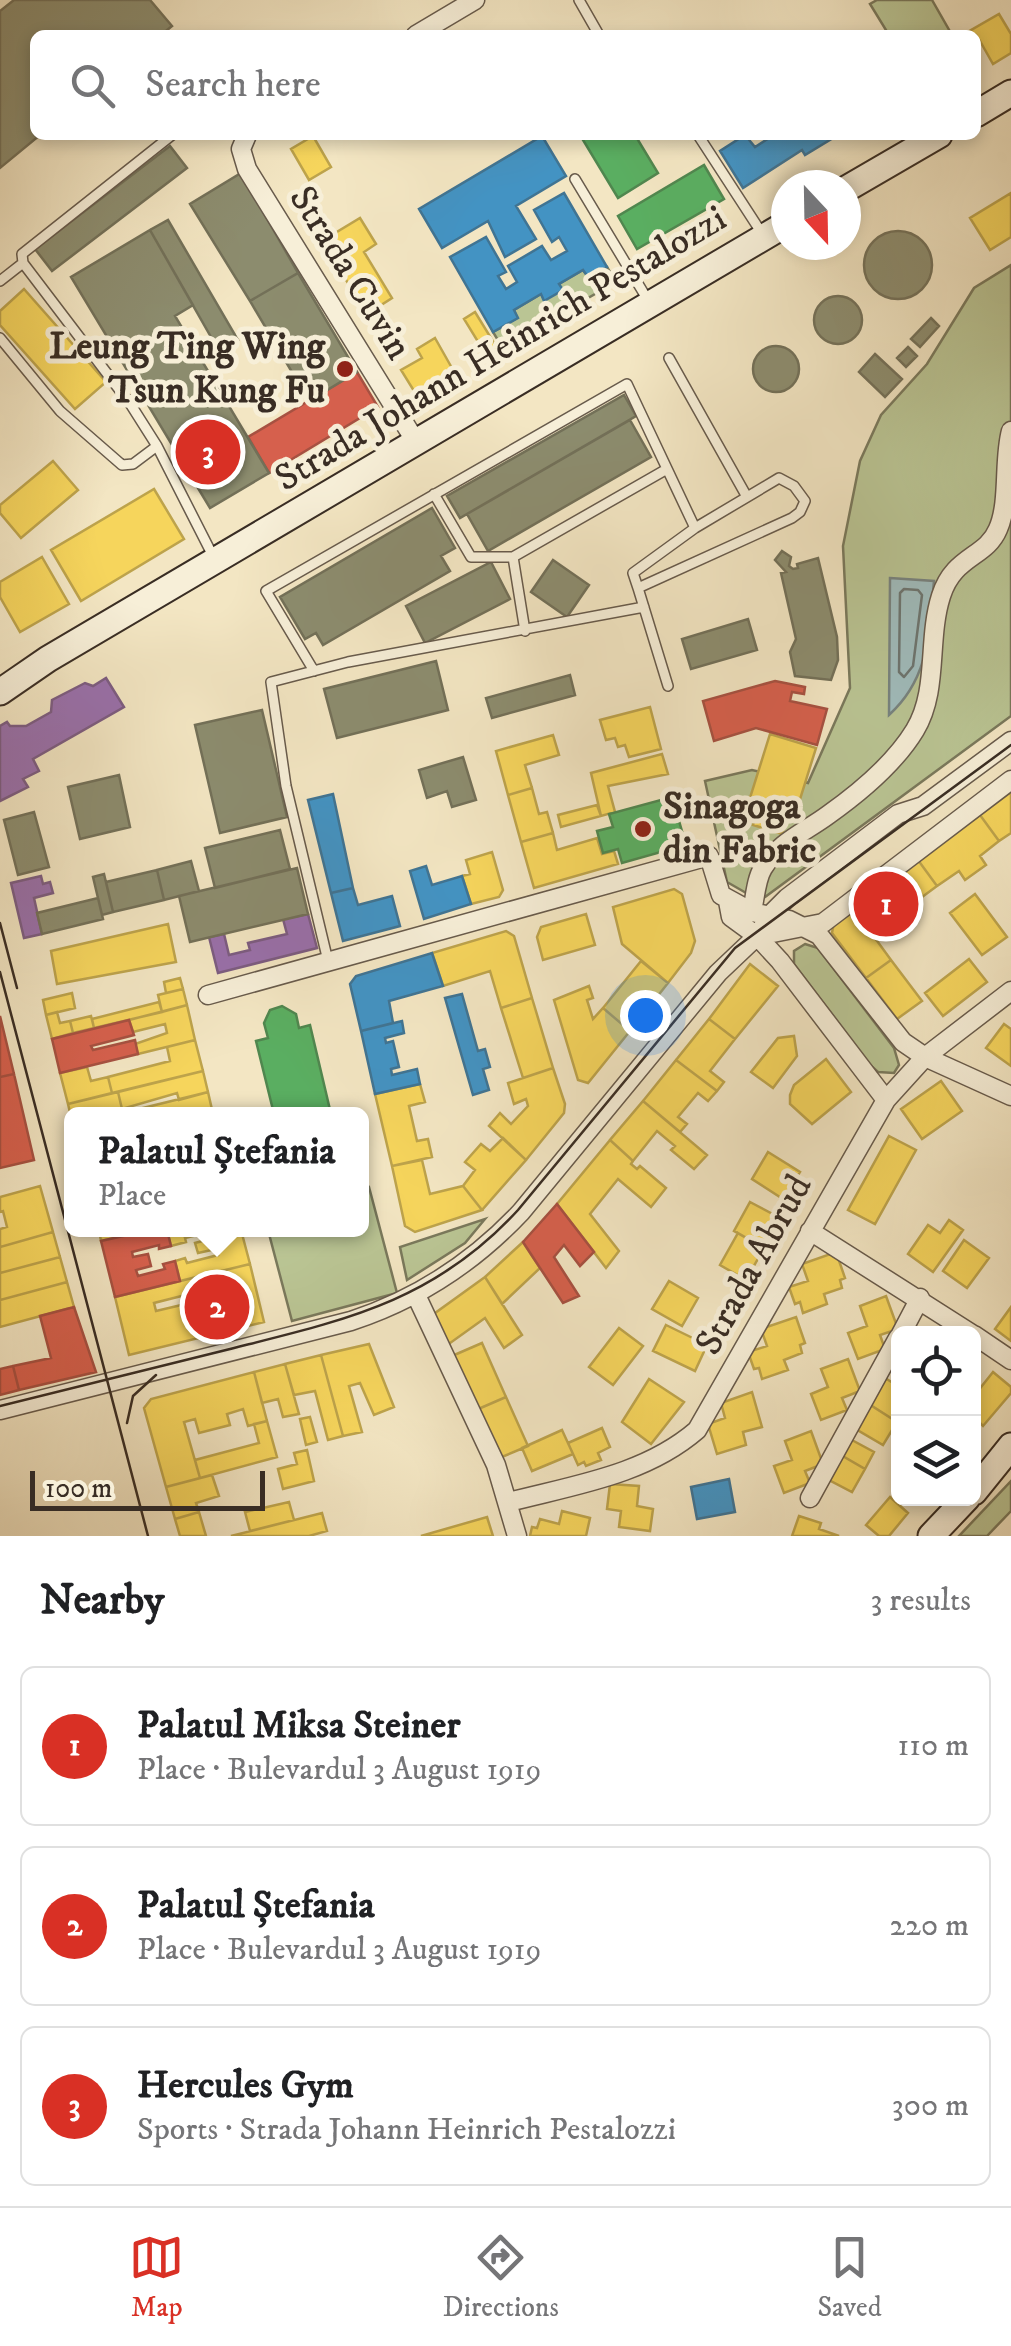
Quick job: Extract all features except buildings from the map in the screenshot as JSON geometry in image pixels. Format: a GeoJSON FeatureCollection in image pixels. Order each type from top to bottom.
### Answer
{"type":"FeatureCollection","features":[{"type":"Feature","properties":{"kind":"main road"},"geometry":{"type":"LineString","coordinates":[[981,111],[1011,94]]}},
{"type":"Feature","properties":{"kind":"main road"},"geometry":{"type":"LineString","coordinates":[[861,180],[930,140]]}},
{"type":"Feature","properties":{"kind":"main road","name":"Strada Johann Heinrich Pestalozzi"},"geometry":{"type":"LineString","coordinates":[[0,692],[48,659],[771,233]]}},
{"type":"Feature","properties":{"kind":"main road","name":"Strada Johann Heinrich Pestalozzi"},"geometry":{"type":"LineString","coordinates":[[0,681],[48,659]]}},
{"type":"Feature","properties":{"kind":"main road"},"geometry":{"type":"LineString","coordinates":[[981,1483],[1011,1446]]}},
{"type":"Feature","properties":{"kind":"main road"},"geometry":{"type":"LineString","coordinates":[[931,1536],[959,1506]]}},
{"type":"Feature","properties":{"kind":"street"},"geometry":{"type":"LineString","coordinates":[[424,30],[475,0]]}},
{"type":"Feature","properties":{"kind":"street","name":"Strada Cuvin"},"geometry":{"type":"LineString","coordinates":[[245,140],[241,148],[247,169],[416,442]]}},
{"type":"Feature","properties":{"kind":"street"},"geometry":{"type":"LineString","coordinates":[[757,936],[762,913],[761,870],[788,840],[840,806],[879,772],[916,729],[926,703],[942,594],[956,566],[988,545],[998,530],[1011,430]]}},
{"type":"Feature","properties":{"kind":"street"},"geometry":{"type":"LineString","coordinates":[[762,913],[898,814],[923,806],[1011,741]]}},
{"type":"Feature","properties":{"kind":"street"},"geometry":{"type":"LineString","coordinates":[[0,1410],[351,1321],[416,1295],[459,1268],[502,1232],[733,957],[757,936],[823,922],[1011,780]]}},
{"type":"Feature","properties":{"kind":"street"},"geometry":{"type":"LineString","coordinates":[[208,995],[709,856],[717,888],[730,909],[780,960],[886,1100]]}},
{"type":"Feature","properties":{"kind":"street"},"geometry":{"type":"LineString","coordinates":[[730,909],[762,913],[804,927],[824,940],[899,1038],[925,1057],[1011,1096]]}},
{"type":"Feature","properties":{"kind":"street"},"geometry":{"type":"LineString","coordinates":[[730,909],[735,940],[733,957]]}},
{"type":"Feature","properties":{"kind":"street","name":"Strada Abrud"},"geometry":{"type":"LineString","coordinates":[[509,1502],[637,1468],[669,1452],[698,1430],[886,1100],[925,1057],[1011,990]]}},
{"type":"Feature","properties":{"kind":"street"},"geometry":{"type":"LineString","coordinates":[[810,1231],[961,1326]]}},
{"type":"Feature","properties":{"kind":"street"},"geometry":{"type":"LineString","coordinates":[[416,1295],[496,1465],[517,1536]]}},
{"type":"Feature","properties":{"kind":"street"},"geometry":{"type":"LineString","coordinates":[[905,1326],[920,1298]]}},
{"type":"Feature","properties":{"kind":"street"},"geometry":{"type":"LineString","coordinates":[[981,1339],[1011,1360]]}},
{"type":"Feature","properties":{"kind":"street"},"geometry":{"type":"LineString","coordinates":[[810,1498],[891,1352]]}},
{"type":"Feature","properties":{"kind":"lane"},"geometry":{"type":"LineString","coordinates":[[579,0],[596,30]]}},
{"type":"Feature","properties":{"kind":"lane"},"geometry":{"type":"LineString","coordinates":[[166,140],[22,254],[23,263],[131,405],[157,446],[215,561]]}},
{"type":"Feature","properties":{"kind":"lane"},"geometry":{"type":"LineString","coordinates":[[702,140],[771,226]]}},
{"type":"Feature","properties":{"kind":"lane"},"geometry":{"type":"LineString","coordinates":[[575,179],[650,304]]}},
{"type":"Feature","properties":{"kind":"lane"},"geometry":{"type":"LineString","coordinates":[[0,281],[23,263]]}},
{"type":"Feature","properties":{"kind":"lane"},"geometry":{"type":"LineString","coordinates":[[0,338],[60,410],[122,465],[133,464],[157,446]]}},
{"type":"Feature","properties":{"kind":"lane"},"geometry":{"type":"LineString","coordinates":[[669,358],[747,497]]}},
{"type":"Feature","properties":{"kind":"lane"},"geometry":{"type":"LineString","coordinates":[[314,671],[266,591],[627,384],[695,528]]}},
{"type":"Feature","properties":{"kind":"lane"},"geometry":{"type":"LineString","coordinates":[[434,494],[471,557],[512,557],[667,469]]}},
{"type":"Feature","properties":{"kind":"lane"},"geometry":{"type":"LineString","coordinates":[[638,588],[792,518],[805,501],[794,486],[779,478],[695,528],[633,572],[668,686]]}},
{"type":"Feature","properties":{"kind":"lane"},"geometry":{"type":"LineString","coordinates":[[512,557],[525,631]]}},
{"type":"Feature","properties":{"kind":"lane"},"geometry":{"type":"LineString","coordinates":[[328,962],[286,786],[272,682],[644,608]]}},
{"type":"Feature","properties":{"kind":"green space"},"geometry":{"type":"Polygon","coordinates":[[[877,0],[932,0],[949,30],[886,30],[870,4],[877,0]]]}},
{"type":"Feature","properties":{"kind":"green space"},"geometry":{"type":"Polygon","coordinates":[[[1011,265],[1011,716],[765,897],[755,898],[727,882],[705,781],[752,770],[808,783],[850,688],[843,546],[860,461],[881,415],[927,364],[974,288],[1011,265]]]}},
{"type":"Feature","properties":{"kind":"green space"},"geometry":{"type":"Polygon","coordinates":[[[607,267],[616,282],[502,347],[493,332],[517,318],[514,310],[541,294],[545,300],[559,284],[583,270],[588,277],[607,267]]]}},
{"type":"Feature","properties":{"kind":"green space"},"geometry":{"type":"Polygon","coordinates":[[[805,944],[818,948],[894,1048],[899,1065],[894,1073],[878,1072],[869,1064],[794,964],[794,951],[805,944]]]}},
{"type":"Feature","properties":{"kind":"green space"},"geometry":{"type":"Polygon","coordinates":[[[369,1187],[397,1293],[292,1321],[270,1237],[369,1237],[369,1187]]]}},
{"type":"Feature","properties":{"kind":"green space"},"geometry":{"type":"Polygon","coordinates":[[[485,1219],[465,1243],[407,1280],[400,1247],[485,1219]]]}},
{"type":"Feature","properties":{"kind":"green space"},"geometry":{"type":"Polygon","coordinates":[[[1011,1481],[1011,1511],[987,1536],[959,1536],[1011,1481]]]}},
{"type":"Feature","properties":{"kind":"water"},"geometry":{"type":"Polygon","coordinates":[[[890,578],[934,581],[920,670],[913,686],[889,715],[890,578]]]}},
{"type":"Feature","properties":{"kind":"tram line"},"geometry":{"type":"LineString","coordinates":[[0,1406],[345,1318],[418,1288],[452,1267],[518,1210],[735,948],[1011,745]]}},
{"type":"Feature","properties":{"kind":"tram line"},"geometry":{"type":"LineString","coordinates":[[0,923],[17,988]]}},
{"type":"Feature","properties":{"kind":"tram line"},"geometry":{"type":"LineString","coordinates":[[0,972],[64,1216]]}},
{"type":"Feature","properties":{"kind":"tram line"},"geometry":{"type":"LineString","coordinates":[[70,1237],[148,1536]]}},
{"type":"Feature","properties":{"kind":"tram line"},"geometry":{"type":"LineString","coordinates":[[127,1423],[133,1396],[156,1375]]}},
{"type":"Feature","properties":{"kind":"place","name":"Leung Ting Wing Tsun Kung Fu"},"geometry":{"type":"Point","coordinates":[345,369]}},
{"type":"Feature","properties":{"kind":"place","name":"Hercules Gym"},"geometry":{"type":"Point","coordinates":[208,452]}},
{"type":"Feature","properties":{"kind":"place","name":"Sinagoga din Fabric"},"geometry":{"type":"Point","coordinates":[643,829]}},
{"type":"Feature","properties":{"kind":"place","name":"Palatul Miksa Steiner"},"geometry":{"type":"Point","coordinates":[886,904]}},
{"type":"Feature","properties":{"kind":"place","name":"Palatul Ștefania"},"geometry":{"type":"Point","coordinates":[217,1307]}}]}
